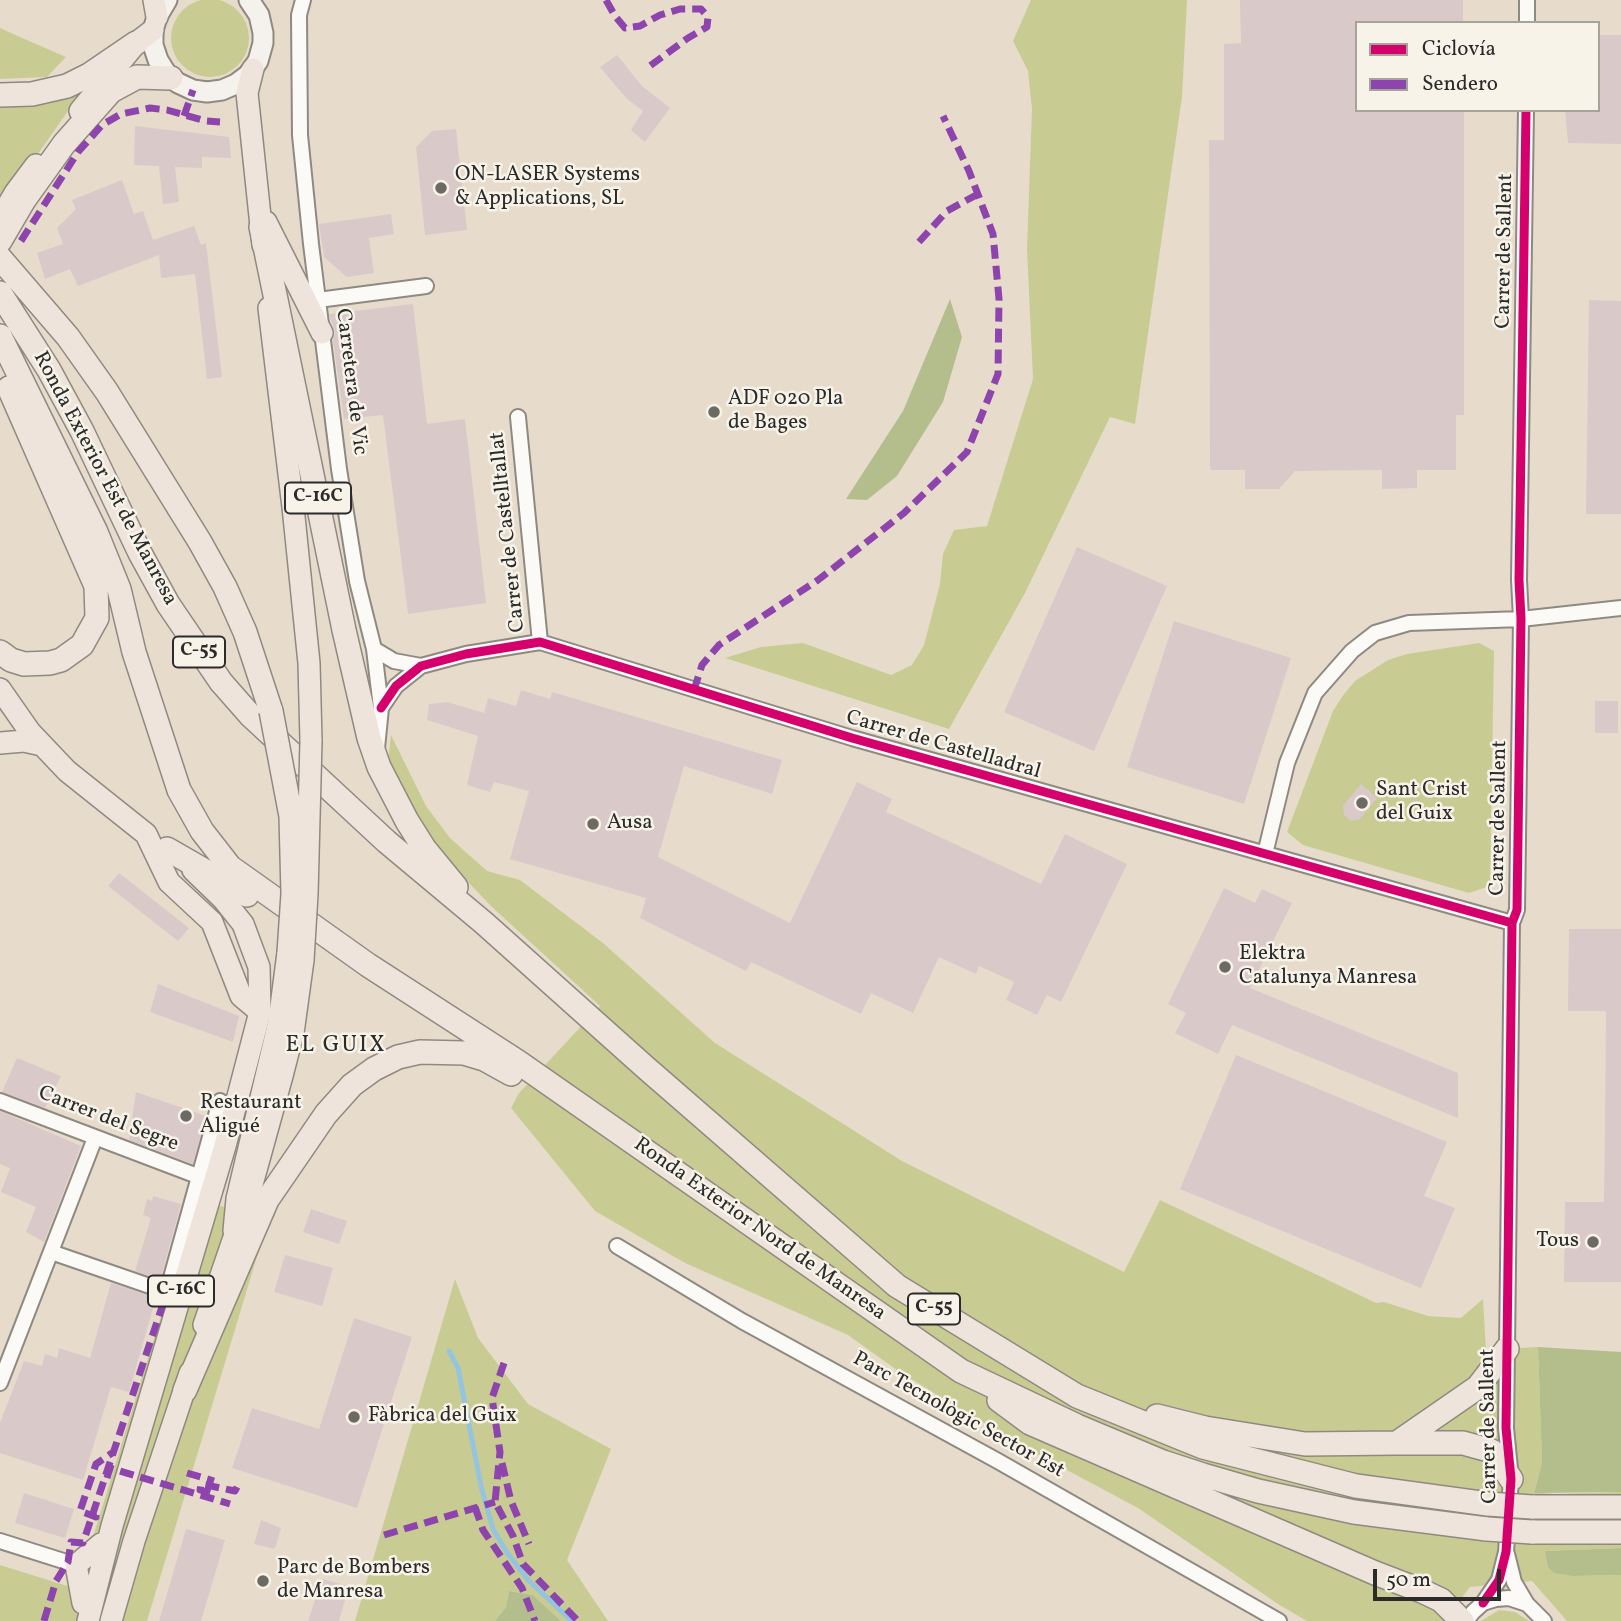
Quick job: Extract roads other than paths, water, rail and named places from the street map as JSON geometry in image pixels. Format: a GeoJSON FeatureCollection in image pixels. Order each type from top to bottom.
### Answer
{"type":"FeatureCollection","features":[{"type":"Feature","properties":{"kind":"highway"},"geometry":{"type":"LineString","coordinates":[[0,94],[32,94],[67,86],[89,75],[153,18]]}},
{"type":"Feature","properties":{"kind":"highway"},"geometry":{"type":"LineString","coordinates":[[0,241],[24,200],[64,144],[111,91],[137,77],[171,78]]}},
{"type":"Feature","properties":{"kind":"highway","name":"C-16C"},"geometry":{"type":"LineString","coordinates":[[260,218],[349,655],[369,738],[379,767],[407,821],[424,848],[484,923]]}},
{"type":"Feature","properties":{"kind":"highway"},"geometry":{"type":"LineString","coordinates":[[0,258],[68,337],[107,392],[201,542],[245,632],[271,712],[291,816],[296,957],[238,1199],[235,1231]]}},
{"type":"Feature","properties":{"kind":"highway","name":"Ronda Exterior Est de Manresa"},"geometry":{"type":"LineString","coordinates":[[5,300],[49,370],[82,431],[140,553],[168,604],[221,682],[250,715],[368,824],[484,923]]}},
{"type":"Feature","properties":{"kind":"highway","name":"Ronda Exterior Est de Manresa"},"geometry":{"type":"LineString","coordinates":[[0,337],[96,532],[119,589],[134,652],[179,790],[202,831],[230,867],[368,965]]}},
{"type":"Feature","properties":{"kind":"highway"},"geometry":{"type":"LineString","coordinates":[[0,369],[88,565],[96,586],[97,610],[92,631],[82,645],[61,660],[24,664],[10,660],[0,652]]}},
{"type":"Feature","properties":{"kind":"highway"},"geometry":{"type":"LineString","coordinates":[[167,849],[368,965]]}},
{"type":"Feature","properties":{"kind":"highway","name":"Ronda Exterior Nord de Manresa"},"geometry":{"type":"LineString","coordinates":[[484,923],[645,1068],[897,1286],[1077,1396],[1203,1447],[1356,1486],[1488,1504],[1621,1507]]}},
{"type":"Feature","properties":{"kind":"highway","name":"Ronda Exterior Nord de Manresa"},"geometry":{"type":"LineString","coordinates":[[368,965],[518,1062],[961,1371],[1129,1448],[1214,1479],[1354,1512],[1487,1529],[1621,1532]]}},
{"type":"Feature","properties":{"kind":"highway"},"geometry":{"type":"LineString","coordinates":[[186,1390],[267,1200],[326,1114],[352,1085],[374,1069],[398,1057],[420,1052],[464,1053],[503,1069],[585,1125],[641,1148]]}},
{"type":"Feature","properties":{"kind":"highway"},"geometry":{"type":"LineString","coordinates":[[1398,1443],[1478,1387],[1507,1349]]}},
{"type":"Feature","properties":{"kind":"highway"},"geometry":{"type":"LineString","coordinates":[[961,1371],[1030,1423],[1422,1591],[1441,1600],[1464,1621]]}},
{"type":"Feature","properties":{"kind":"highway"},"geometry":{"type":"LineString","coordinates":[[1077,1396],[1205,1428],[1305,1444],[1463,1443],[1492,1451],[1511,1479]]}},
{"type":"Feature","properties":{"kind":"main road"},"geometry":{"type":"LineString","coordinates":[[249,0],[262,23]]}},
{"type":"Feature","properties":{"kind":"main road"},"geometry":{"type":"LineString","coordinates":[[261,0],[262,23]]}},
{"type":"Feature","properties":{"kind":"main road"},"geometry":{"type":"LineString","coordinates":[[153,18],[155,52],[161,66],[171,78],[192,90],[215,92],[236,85],[253,69]]}},
{"type":"Feature","properties":{"kind":"main road"},"geometry":{"type":"LineString","coordinates":[[0,219],[15,193],[153,18]]}},
{"type":"Feature","properties":{"kind":"main road","name":"C-16C"},"geometry":{"type":"LineString","coordinates":[[262,23],[261,52],[247,93],[306,637],[311,741],[307,894],[296,957]]}},
{"type":"Feature","properties":{"kind":"main road"},"geometry":{"type":"LineString","coordinates":[[260,218],[322,332]]}},
{"type":"Feature","properties":{"kind":"main road","name":"C-16C"},"geometry":{"type":"LineString","coordinates":[[0,689],[15,713],[42,745],[88,790],[167,849],[223,899],[243,924],[259,967],[260,1012],[225,1146],[83,1615]]}},
{"type":"Feature","properties":{"kind":"main road"},"geometry":{"type":"LineString","coordinates":[[0,743],[23,741],[42,745]]}},
{"type":"Feature","properties":{"kind":"main road"},"geometry":{"type":"LineString","coordinates":[[146,834],[169,882],[212,922],[241,996],[260,1012]]}},
{"type":"Feature","properties":{"kind":"main road","name":"C-16C"},"geometry":{"type":"LineString","coordinates":[[111,1621],[134,1541],[186,1390],[209,1307],[235,1231]]}},
{"type":"Feature","properties":{"kind":"main road"},"geometry":{"type":"LineString","coordinates":[[83,1615],[76,1565],[106,1535]]}},
{"type":"Feature","properties":{"kind":"street","name":"Carretera de Vic"},"geometry":{"type":"LineString","coordinates":[[303,0],[299,15],[300,135],[339,469],[357,580],[374,649],[381,708],[377,747],[379,767]]}},
{"type":"Feature","properties":{"kind":"street"},"geometry":{"type":"LineString","coordinates":[[1527,0],[1527,21]]}},
{"type":"Feature","properties":{"kind":"street","name":"Carrer de Sallent"},"geometry":{"type":"LineString","coordinates":[[1464,1621],[1483,1603],[1499,1580],[1506,1552],[1511,1479],[1506,1428],[1513,923],[1517,910],[1526,112]]}},
{"type":"Feature","properties":{"kind":"street"},"geometry":{"type":"LineString","coordinates":[[318,300],[426,286]]}},
{"type":"Feature","properties":{"kind":"street","name":"Carrer de Castelltallat"},"geometry":{"type":"LineString","coordinates":[[519,417],[540,642]]}},
{"type":"Feature","properties":{"kind":"street"},"geometry":{"type":"LineString","coordinates":[[1265,854],[1287,763],[1315,693],[1352,651],[1375,633],[1409,623],[1521,620],[1621,608]]}},
{"type":"Feature","properties":{"kind":"street","name":"Carrer de Castelladral"},"geometry":{"type":"LineString","coordinates":[[381,708],[396,686],[421,666],[466,654],[540,642],[852,738],[1513,923]]}},
{"type":"Feature","properties":{"kind":"street","name":"Carrer de Castelladral"},"geometry":{"type":"LineString","coordinates":[[374,649],[394,661],[421,666]]}},
{"type":"Feature","properties":{"kind":"street","name":"Carrer del Segre"},"geometry":{"type":"LineString","coordinates":[[0,1101],[200,1177]]}},
{"type":"Feature","properties":{"kind":"street"},"geometry":{"type":"LineString","coordinates":[[51,1252],[167,1292],[220,1101]]}},
{"type":"Feature","properties":{"kind":"street"},"geometry":{"type":"LineString","coordinates":[[0,1383],[96,1138]]}},
{"type":"Feature","properties":{"kind":"street","name":"Parc Tecnològic Sector Est"},"geometry":{"type":"LineString","coordinates":[[617,1246],[742,1321],[996,1460],[1279,1621]]}},
{"type":"Feature","properties":{"kind":"street"},"geometry":{"type":"LineString","coordinates":[[0,1541],[76,1565]]}},
{"type":"Feature","properties":{"kind":"street","name":"Carrer de Sallent"},"geometry":{"type":"LineString","coordinates":[[1506,1552],[1514,1582],[1527,1604],[1544,1621]]}},
{"type":"Feature","properties":{"kind":"street"},"geometry":{"type":"LineString","coordinates":[[1483,1603],[1509,1598],[1527,1604]]}},
{"type":"Feature","properties":{"kind":"waterway"},"geometry":{"type":"LineString","coordinates":[[449,1351],[458,1368],[481,1486],[493,1529],[528,1580],[572,1621]]}},
{"type":"Feature","properties":{"kind":"place","name":"ON-LASER Systems & Applications, SL"},"geometry":{"type":"Point","coordinates":[441,188]}},
{"type":"Feature","properties":{"kind":"place","name":"ADF 020 Pla de Bages"},"geometry":{"type":"Point","coordinates":[714,412]}},
{"type":"Feature","properties":{"kind":"place","name":"Sant Crist del Guix"},"geometry":{"type":"Point","coordinates":[1362,803]}},
{"type":"Feature","properties":{"kind":"place","name":"Ausa"},"geometry":{"type":"Point","coordinates":[593,824]}},
{"type":"Feature","properties":{"kind":"place","name":"Elektra Catalunya Manresa"},"geometry":{"type":"Point","coordinates":[1225,967]}},
{"type":"Feature","properties":{"kind":"place","name":"Restaurant Aligué"},"geometry":{"type":"Point","coordinates":[186,1116]}},
{"type":"Feature","properties":{"kind":"place","name":"Tous"},"geometry":{"type":"Point","coordinates":[1593,1242]}},
{"type":"Feature","properties":{"kind":"place","name":"Fàbrica del Guix"},"geometry":{"type":"Point","coordinates":[354,1417]}},
{"type":"Feature","properties":{"kind":"place","name":"Parc de Bombers de Manresa"},"geometry":{"type":"Point","coordinates":[263,1581]}},
{"type":"Feature","properties":{"kind":"district","name":"EL GUIX"},"geometry":{"type":"Point","coordinates":[336,1047]}}]}
